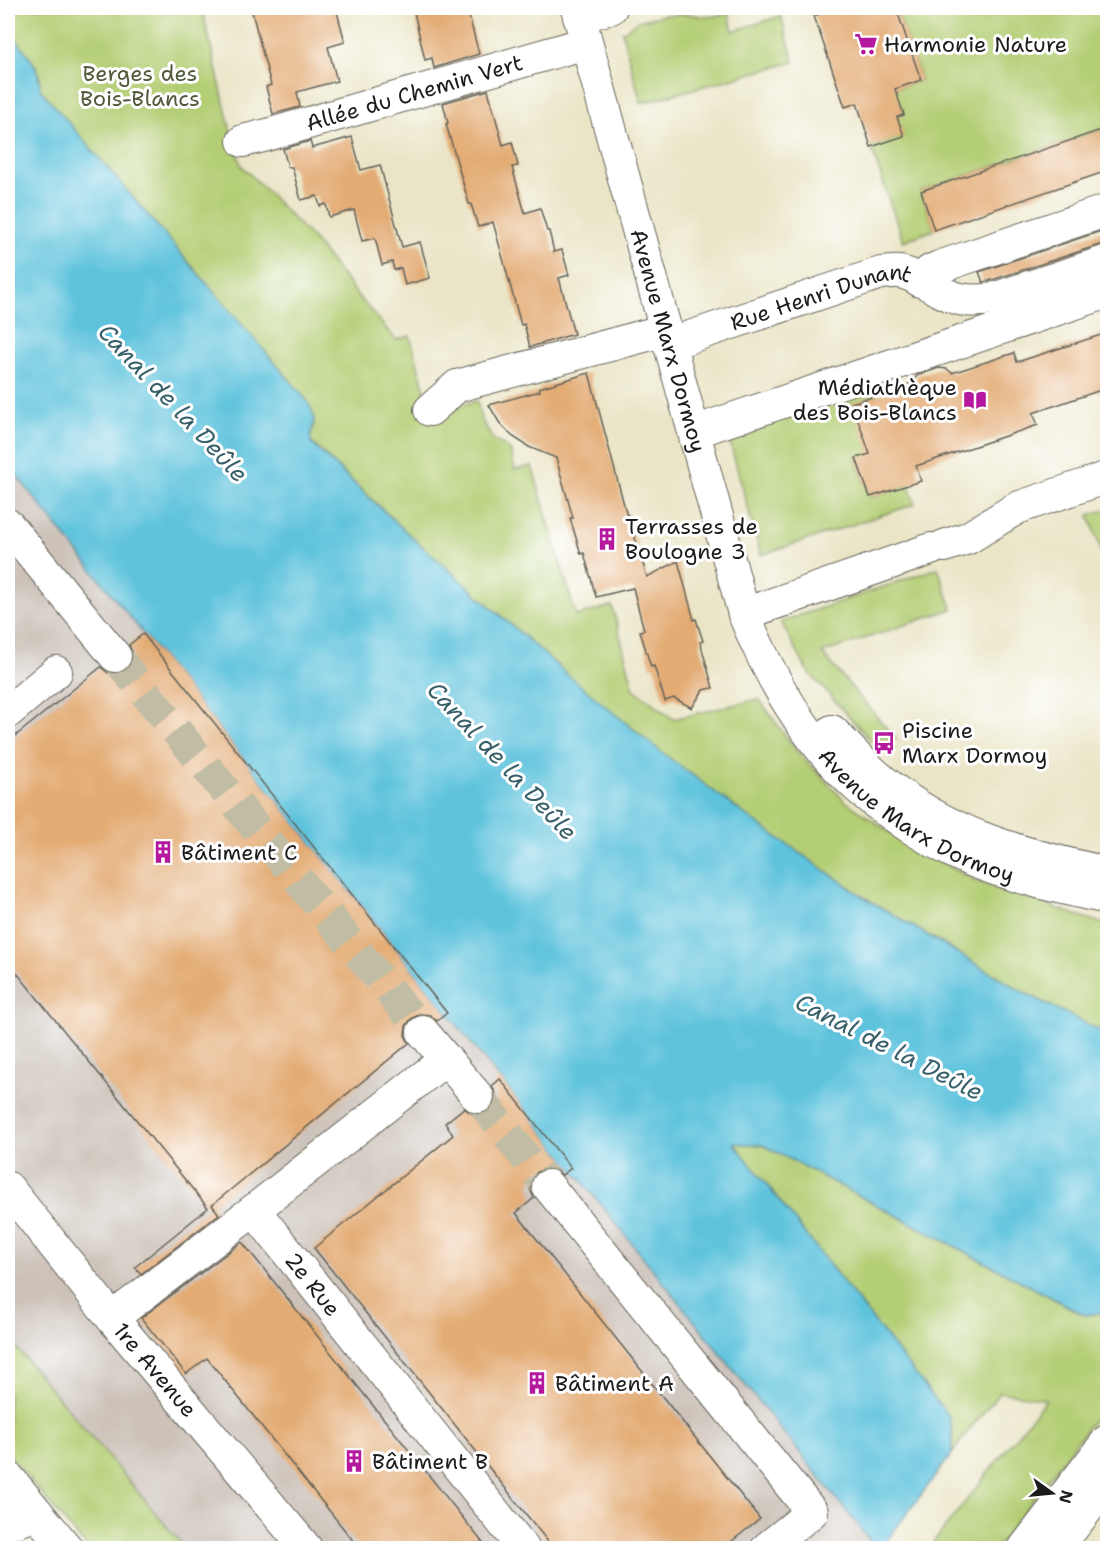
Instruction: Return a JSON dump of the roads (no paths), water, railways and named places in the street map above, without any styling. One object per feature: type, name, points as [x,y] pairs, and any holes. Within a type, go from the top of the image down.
[{"type":"main road","points":[[1025,1548],[1107,1441]]},
{"type":"main road","points":[[8,1478],[66,1548]]},
{"type":"main road","points":[[1056,1548],[1107,1482]]},
{"type":"street","name":"Allée du Chemin Vert","points":[[243,141],[267,135],[581,22],[611,8]]},
{"type":"street","name":"Avenue Marx Dormoy","points":[[581,22],[744,614],[768,670],[796,717],[830,759],[871,800],[948,850],[968,859],[1033,880],[1107,898]]},
{"type":"street","name":"Rue Henri Dunant","points":[[430,410],[457,386],[667,337],[881,273],[900,272],[921,281],[930,271],[939,267],[1107,210]]},
{"type":"street","points":[[921,281],[954,297],[980,301],[993,299],[1107,261]]},
{"type":"street","points":[[694,432],[1107,292]]},
{"type":"street","points":[[744,614],[968,538],[1017,508],[1107,477]]},
{"type":"street","points":[[8,525],[115,656]]},
{"type":"street","name":"Avenue Marx Dormoy","points":[[768,670],[813,710],[881,779],[927,812],[1001,846],[1048,860],[1107,873]]},
{"type":"street","points":[[8,712],[56,672]]},
{"type":"street","points":[[423,1032],[478,1096]]},
{"type":"street","points":[[112,1318],[446,1059]]},
{"type":"street","points":[[548,1186],[812,1512],[767,1548]]},
{"type":"street","name":"1re Avenue","points":[[8,1188],[112,1318],[306,1548]]},
{"type":"street","name":"2e Rue","points":[[254,1210],[523,1548]]},
{"type":"street","points":[[8,1524],[38,1515]]},
{"type":"water","name":"Canal de la Deûle","points":[[8,30],[34,64],[40,89],[305,398],[314,419],[311,443],[416,541],[569,676],[660,751],[751,819],[862,896],[1023,992],[1107,1034],[1107,1312],[1085,1315],[763,1145],[734,1143],[949,1417],[952,1429],[952,1454],[881,1548],[876,1548],[8,465]]},
{"type":"tunnel","points":[[115,656],[423,1032]]},
{"type":"tunnel","points":[[478,1097],[548,1186]]},
{"type":"place","name":"Harmonie Nature","points":[[866,44]]},
{"type":"place","name":"Médiathèque des Bois-Blancs","points":[[975,400]]},
{"type":"place","name":"Terrasses de Boulogne 3","points":[[607,539]]},
{"type":"place","name":"Piscine Marx Dormoy","points":[[884,743]]},
{"type":"place","name":"Bâtiment C","points":[[163,852]]},
{"type":"place","name":"Bâtiment A","points":[[537,1383]]},
{"type":"place","name":"Bâtiment B","points":[[354,1461]]},
{"type":"park label","name":"Berges des Bois-Blancs","points":[[140,86]]}]
